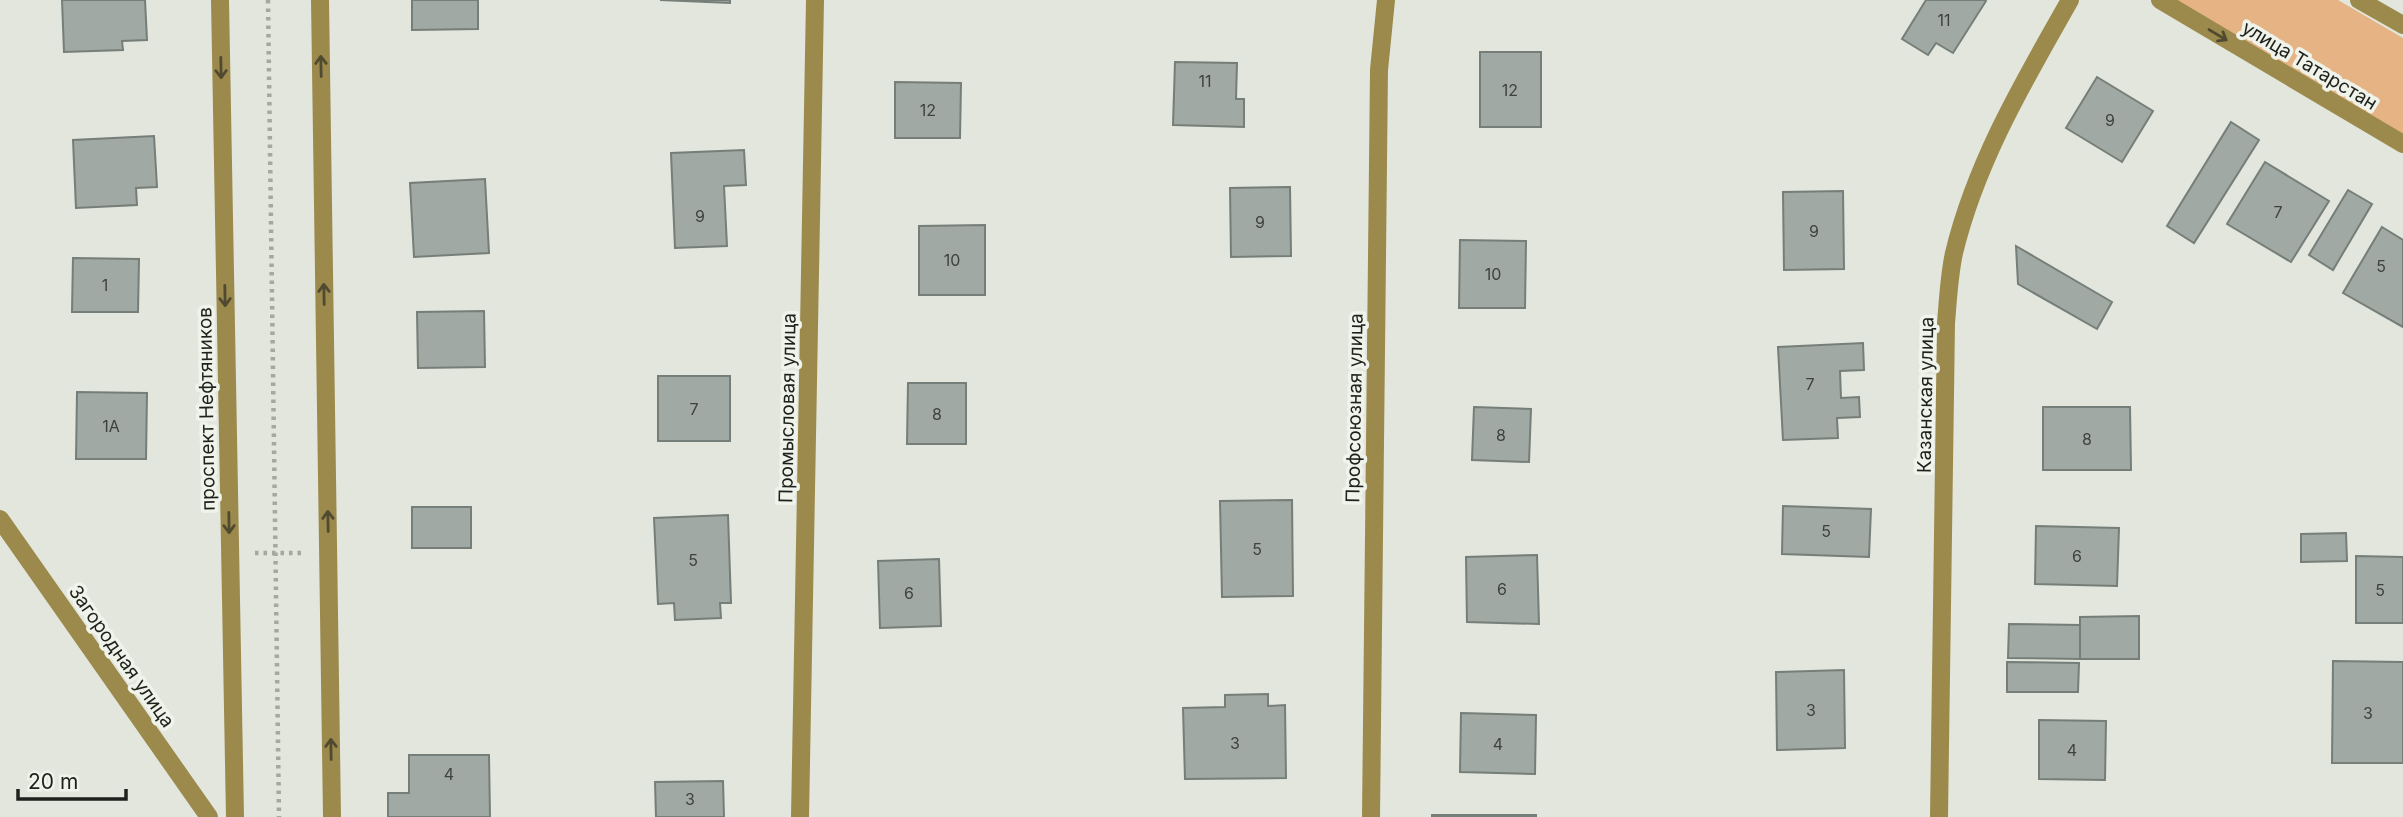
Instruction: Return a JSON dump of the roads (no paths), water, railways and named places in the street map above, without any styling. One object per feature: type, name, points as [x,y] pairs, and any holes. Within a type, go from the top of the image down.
[{"type":"street","name":"проспект Нефтяников","points":[[220,0],[234,817]]},
{"type":"street","points":[[320,0],[332,817]]},
{"type":"street","name":"Промысловая улица","points":[[800,817],[815,0]]},
{"type":"street","name":"Профсоюзная улица","points":[[1371,817],[1379,71],[1386,0]]},
{"type":"street","name":"Казанская улица","points":[[1939,817],[1946,323],[1953,257],[1964,215],[2004,119],[2070,0]]},
{"type":"street","name":"улица Татарстан","points":[[2160,0],[2403,144]]},
{"type":"street","points":[[2359,0],[2403,25]]},
{"type":"street","name":"Загородная улица","points":[[0,519],[209,817]]}]
